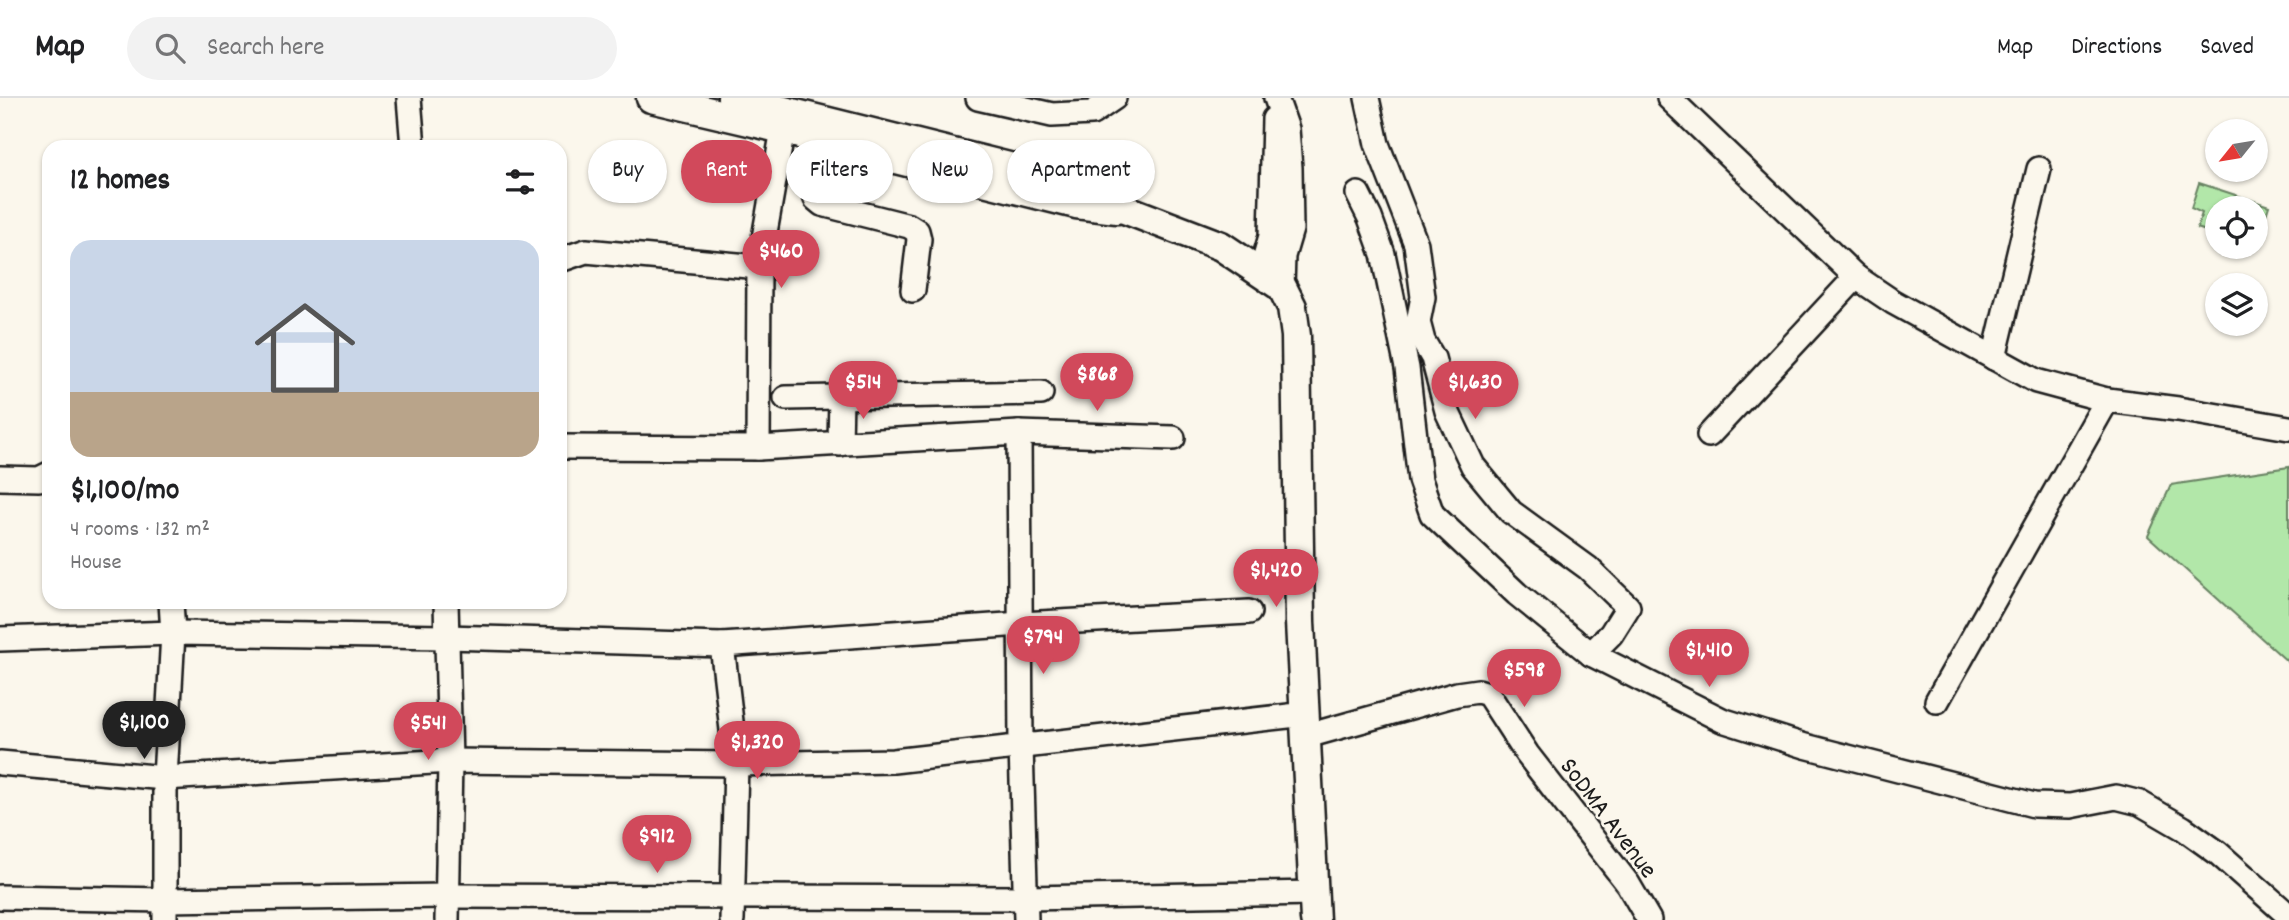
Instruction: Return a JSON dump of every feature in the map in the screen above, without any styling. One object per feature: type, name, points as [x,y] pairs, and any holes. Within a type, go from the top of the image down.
[{"type":"main road","points":[[651,98],[1076,204],[1127,210]]},
{"type":"main road","points":[[732,98],[1089,187],[1127,210],[1221,246],[1271,281],[1292,307],[1296,335],[1300,622],[1315,906]]},
{"type":"street","points":[[409,98],[412,140]]},
{"type":"street","points":[[978,98],[1052,115],[1092,113],[1114,98]]},
{"type":"street","points":[[1271,281],[1283,256],[1290,229],[1287,129],[1275,98]]},
{"type":"street","points":[[1367,98],[1377,144],[1416,244],[1423,298],[1419,322],[1423,341],[1433,358],[1447,411],[1473,466],[1511,512],[1588,568],[1628,607],[1612,634],[1591,654]]},
{"type":"street","points":[[1669,98],[1856,277],[1893,302],[2036,381],[2106,400],[2178,409],[2289,429]]},
{"type":"street","points":[[758,449],[760,267],[783,129]]},
{"type":"street","points":[[815,139],[809,179],[816,199],[822,204],[909,226],[916,231],[919,239],[913,290]]},
{"type":"street","points":[[1994,358],[2039,169]]},
{"type":"street","points":[[1358,194],[1375,230],[1389,281],[1407,368],[1420,481],[1432,514],[1517,594],[1591,654],[1722,720],[1805,746],[2034,804],[2070,806],[2116,797],[2140,803],[2183,828],[2218,853],[2289,916]]},
{"type":"street","points":[[567,258],[586,251],[760,267]]},
{"type":"street","points":[[1709,435],[1856,277]]},
{"type":"street","points":[[786,398],[1041,393]]},
{"type":"street","points":[[840,444],[841,397]]},
{"type":"street","points":[[1937,701],[2106,400]]},
{"type":"street","points":[[567,447],[758,449],[1019,433],[1173,438]]},
{"type":"street","points":[[1019,433],[1021,746],[1026,909]]},
{"type":"street","points":[[0,478],[42,477]]},
{"type":"street","points":[[165,910],[171,609]]},
{"type":"street","points":[[446,609],[450,761],[447,920]]},
{"type":"street","points":[[0,639],[173,633],[446,636],[722,645],[1021,624],[1250,612]]},
{"type":"street","points":[[722,645],[736,764],[732,909]]},
{"type":"street","name":"SoDMA Avenue","points":[[1306,725],[1457,694],[1478,691],[1488,694],[1527,754],[1628,884],[1649,920]]},
{"type":"street","points":[[0,763],[166,778],[450,761],[736,764],[893,761],[1021,746],[1306,725]]},
{"type":"street","points":[[0,897],[165,910],[446,896],[732,909],[1315,906]]},
{"type":"green space","points":[[2199,183],[2239,196],[2205,196],[2205,231],[2197,228],[2202,213],[2191,208]]},
{"type":"green space","points":[[2289,467],[2289,663],[2148,536],[2171,485]]}]
